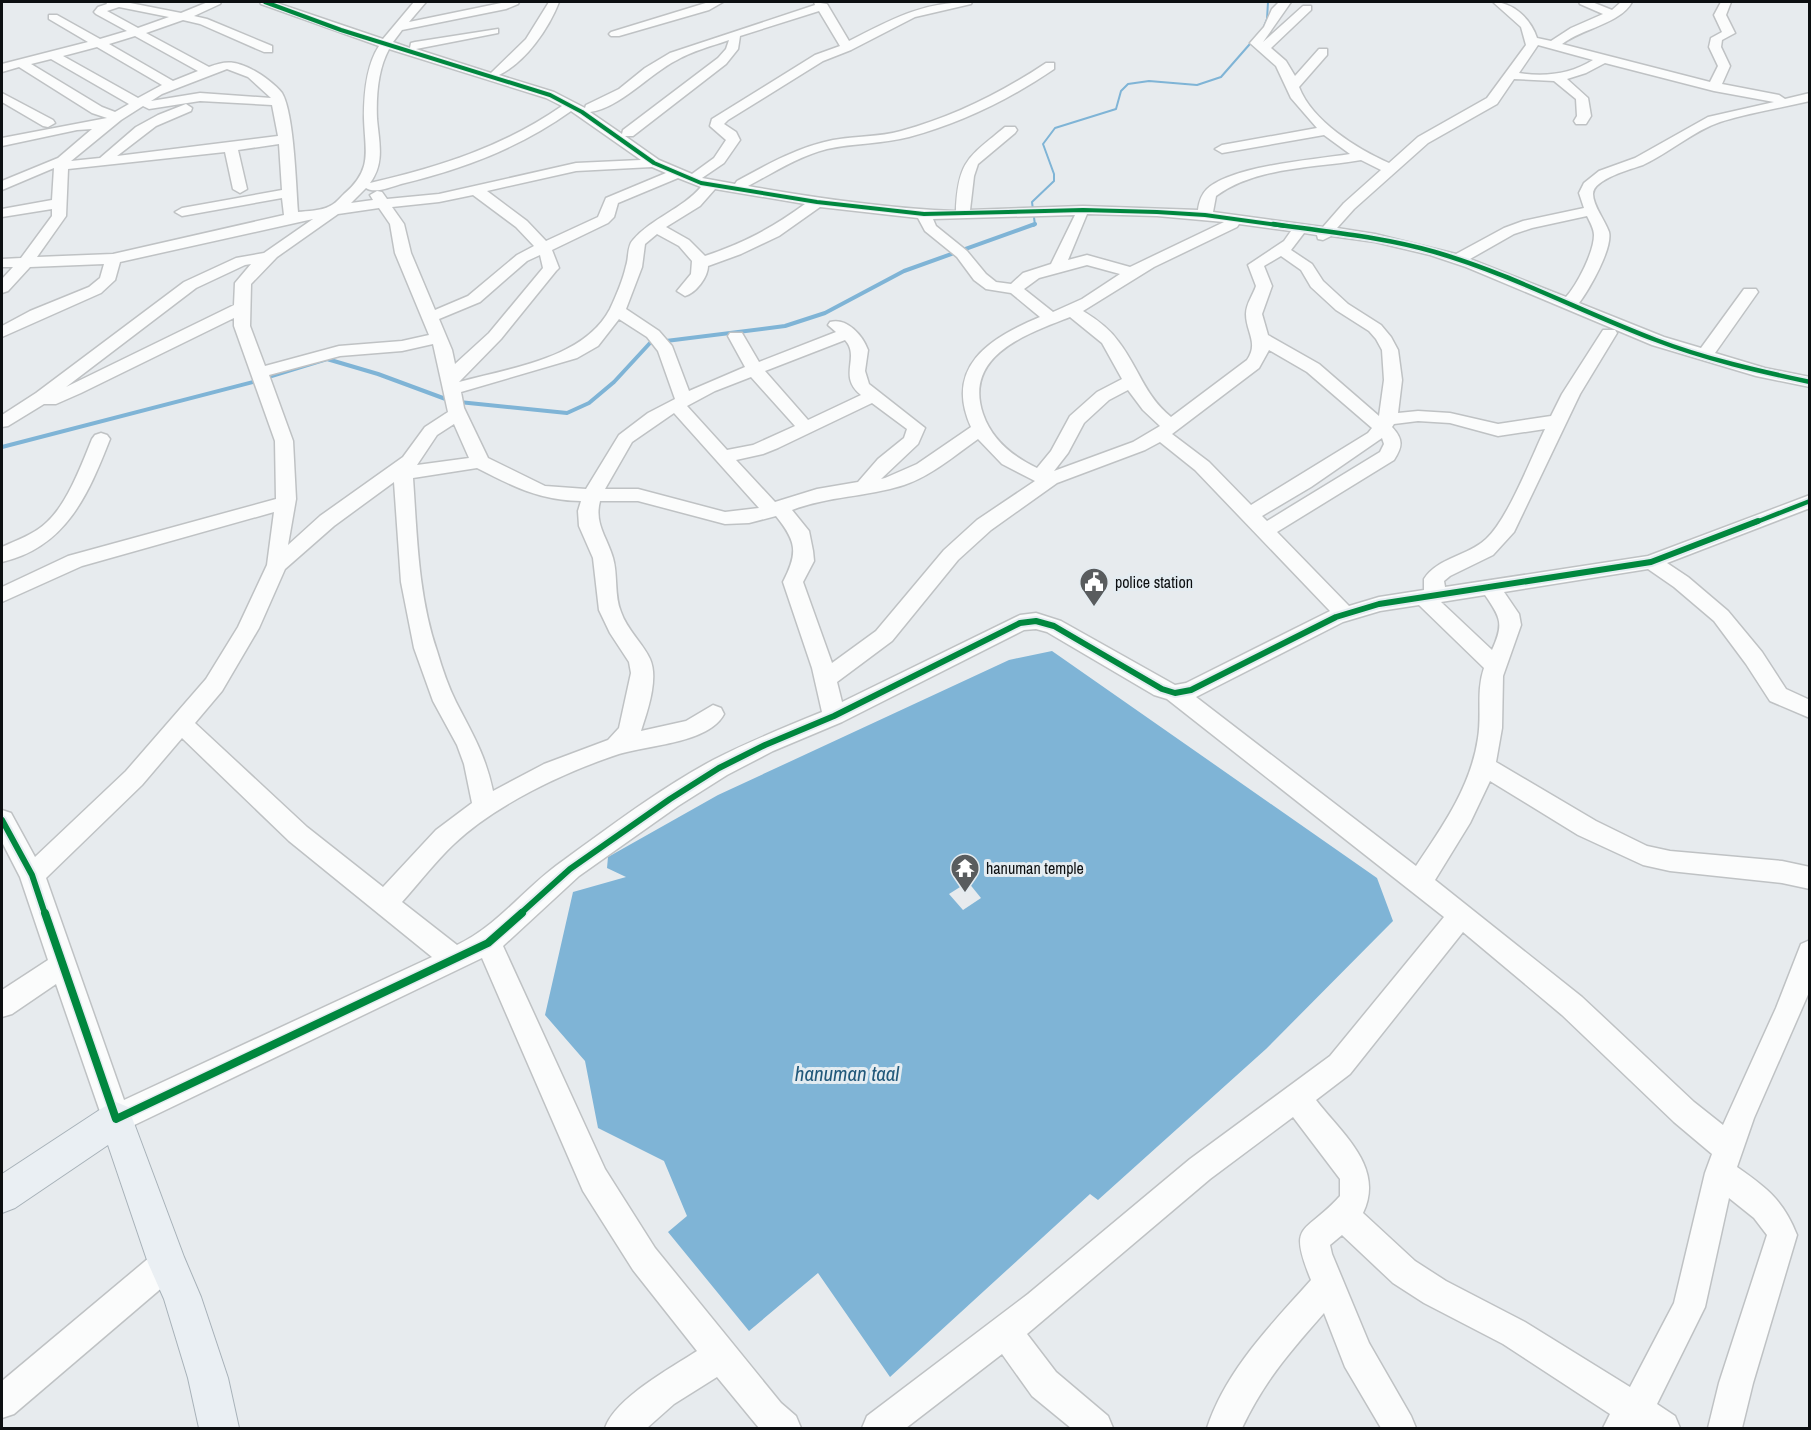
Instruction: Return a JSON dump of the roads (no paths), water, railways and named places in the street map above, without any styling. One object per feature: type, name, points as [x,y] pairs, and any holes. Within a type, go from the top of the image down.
[{"type":"main road","points":[[2,1195],[116,1119],[166,1263],[182,1297],[208,1377],[219,1428]]},
{"type":"street","points":[[207,71],[100,12],[115,2],[183,16],[219,26],[268,50]]},
{"type":"street","points":[[2,68],[133,32],[183,16],[216,2]]},
{"type":"street","points":[[265,2],[522,85],[572,105],[613,142],[677,174],[818,202],[924,214],[1012,212],[1075,214],[1232,224],[1297,233],[1325,233],[1404,244],[1458,260],[1636,333],[1704,356],[1809,382]]},
{"type":"street","points":[[283,2],[389,42],[415,46],[564,93],[591,108],[613,142],[669,163],[705,180],[982,214]]},
{"type":"street","points":[[420,2],[389,42],[379,57],[376,67],[371,118],[374,150],[369,183],[397,224],[404,253],[431,317],[437,338],[444,350],[453,397],[480,462]]},
{"type":"street","points":[[400,27],[506,6],[514,2]]},
{"type":"street","points":[[497,72],[524,50],[538,32],[554,2]]},
{"type":"street","points":[[615,34],[705,8],[717,2]]},
{"type":"street","points":[[922,10],[924,6],[934,2]]},
{"type":"street","points":[[453,397],[571,354],[601,332],[617,311],[634,267],[638,243],[655,228],[695,203],[705,180],[733,140],[717,126],[717,122],[819,58],[847,47],[887,25],[922,10],[967,2]]},
{"type":"street","points":[[1286,2],[1278,9],[1269,28],[1256,43],[1278,59],[1299,100],[1328,130],[1360,156],[1386,167]]},
{"type":"street","points":[[1325,233],[1386,167],[1435,132],[1492,101],[1532,45],[1533,40],[1526,26],[1498,2]]},
{"type":"street","points":[[1584,2],[1620,8]]},
{"type":"street","points":[[1604,2],[1620,8]]},
{"type":"street","points":[[1714,87],[1724,66],[1715,47],[1715,40],[1729,33],[1720,15],[1726,2]]},
{"type":"street","points":[[591,108],[623,92],[660,64],[734,34],[824,4],[847,47]]},
{"type":"street","points":[[1264,48],[1307,8]]},
{"type":"street","points":[[1554,45],[1574,30],[1620,8]]},
{"type":"street","points":[[53,17],[171,85]]},
{"type":"street","points":[[415,46],[494,31]]},
{"type":"street","points":[[576,167],[722,61],[735,42],[734,34]]},
{"type":"street","points":[[1533,40],[1714,87],[1793,101]]},
{"type":"street","points":[[1292,87],[1323,52]]},
{"type":"street","points":[[52,55],[133,105],[200,97],[278,102]]},
{"type":"street","points":[[816,80],[819,58]]},
{"type":"street","points":[[1511,75],[1535,79],[1557,77],[1581,72],[1603,59]]},
{"type":"street","points":[[20,63],[111,121]]},
{"type":"street","points":[[2,288],[26,262],[59,216],[62,164],[133,105],[171,85],[225,65],[237,66],[252,74],[276,94],[284,139],[291,218]]},
{"type":"street","points":[[742,184],[785,161],[819,147],[904,135],[950,119],[998,99],[1050,66]]},
{"type":"street","points":[[1557,77],[1582,98],[1584,116],[1581,121]]},
{"type":"street","points":[[2,97],[48,123]]},
{"type":"street","points":[[1568,305],[1581,290],[1597,254],[1602,234],[1586,193],[1589,186],[1604,174],[1640,161],[1713,120],[1809,97]]},
{"type":"street","points":[[32,875],[134,778],[182,725],[214,685],[248,628],[277,565],[278,543],[285,503],[284,441],[243,326],[243,283],[271,256],[369,183],[428,174],[497,151],[548,123],[572,105]]},
{"type":"street","points":[[103,162],[131,135],[160,118],[186,108]]},
{"type":"street","points":[[2,142],[111,121]]},
{"type":"street","points":[[963,210],[967,176],[972,162],[1010,130]]},
{"type":"street","points":[[1222,149],[1328,130]]},
{"type":"street","points":[[2,186],[36,170],[62,164],[103,162],[284,139]]},
{"type":"street","points":[[1256,142],[1286,176]]},
{"type":"street","points":[[231,147],[240,189]]},
{"type":"street","points":[[1286,176],[1360,156]]},
{"type":"street","points":[[2,263],[113,259],[291,218],[383,203],[421,201],[576,167],[654,163]]},
{"type":"street","points":[[1206,207],[1211,192],[1233,181],[1386,167]]},
{"type":"street","points":[[431,317],[466,304],[484,292],[522,258],[603,220],[607,217],[609,203],[616,198],[677,174]]},
{"type":"street","points":[[190,198],[240,189],[288,187]]},
{"type":"street","points":[[182,212],[288,187]]},
{"type":"street","points":[[277,565],[327,521],[396,476],[418,452],[495,336],[548,273],[551,263],[544,248],[514,216],[476,190]]},
{"type":"street","points":[[1206,207],[1236,195]]},
{"type":"street","points":[[701,263],[736,251],[774,233],[818,202]]},
{"type":"street","points":[[2,213],[59,203]]},
{"type":"street","points":[[1056,267],[1075,214],[1083,210],[1206,207],[1325,233],[1446,264],[1609,333],[1700,365],[1768,385],[1809,393]]},
{"type":"street","points":[[1458,260],[1509,231],[1537,222],[1593,211]]},
{"type":"street","points":[[924,214],[930,228],[962,254],[980,277],[992,285],[1016,289],[1051,318]]},
{"type":"street","points":[[1045,478],[1002,454],[980,429],[972,409],[970,388],[973,376],[984,359],[1002,341],[1026,327],[1070,310],[1187,243],[1232,224]]},
{"type":"street","points":[[655,228],[684,243],[696,254],[701,263],[699,275],[685,291]]},
{"type":"street","points":[[825,680],[884,636],[951,555],[984,525],[1045,478],[1139,446],[1166,430],[1253,364],[1263,346],[1254,312],[1264,286],[1256,265],[1290,244],[1297,233]]},
{"type":"street","points":[[1281,250],[1307,267],[1317,284],[1342,307],[1375,328],[1383,337],[1390,350],[1393,380],[1385,423]]},
{"type":"street","points":[[2,422],[21,411],[190,285],[241,261],[271,256]]},
{"type":"street","points":[[2,332],[36,314],[95,290],[107,280],[113,259]]},
{"type":"street","points":[[1016,289],[1019,282],[1027,276],[1087,260],[1133,273]]},
{"type":"street","points":[[1704,356],[1750,292]]},
{"type":"street","points":[[21,411],[122,370],[210,322],[242,308]]},
{"type":"street","points":[[1070,310],[1092,323],[1109,340],[1130,373],[1132,381],[1166,430],[1345,614]]},
{"type":"street","points":[[617,311],[653,334],[666,350],[680,402],[723,456],[799,531],[804,561],[793,582],[825,680],[834,716]]},
{"type":"street","points":[[601,332],[633,322]]},
{"type":"street","points":[[616,746],[630,730],[642,673],[640,661],[617,628],[609,610],[603,558],[589,526],[588,511],[592,495],[625,439],[638,428],[680,402],[709,387],[842,328],[861,349],[856,379],[873,396],[910,422],[916,432],[903,450],[885,463],[864,487]]},
{"type":"street","points":[[1427,597],[1434,579],[1440,573],[1476,556],[1496,543],[1507,527],[1571,394],[1609,333]]},
{"type":"street","points":[[736,336],[754,369],[805,427]]},
{"type":"street","points":[[262,378],[339,351],[402,346],[437,338]]},
{"type":"street","points":[[1263,339],[1313,368],[1385,423],[1394,444],[1387,456],[1265,531]]},
{"type":"street","points":[[1045,478],[1076,420],[1103,396],[1132,381]]},
{"type":"street","points":[[723,456],[757,450],[873,396]]},
{"type":"street","points":[[1250,515],[1343,459],[1385,423],[1418,416],[1450,418],[1498,430],[1528,427],[1559,420]]},
{"type":"street","points":[[396,476],[430,468],[480,462],[528,488],[543,492],[638,495],[731,519],[755,518],[818,495],[900,480],[933,464],[980,429]]},
{"type":"street","points":[[2,555],[54,526],[62,517],[101,439]]},
{"type":"street","points":[[396,476],[411,582],[423,639],[444,700],[476,764],[485,807]]},
{"type":"street","points":[[1175,693],[1191,690],[1345,614],[1379,604],[1651,562],[1809,501]]},
{"type":"street","points":[[2,595],[75,561],[285,503]]},
{"type":"street","points":[[1651,562],[1681,582],[1721,616],[1754,658],[1778,695],[1809,710]]},
{"type":"street","points":[[1419,883],[1474,793],[1489,745],[1492,718],[1491,683],[1495,666],[1511,628],[1510,617],[1490,587]]},
{"type":"street","points":[[1427,597],[1495,666]]},
{"type":"street","points":[[2,820],[32,875],[116,1119],[488,943],[570,869],[670,799],[756,749],[834,716],[1002,630],[1020,623],[1036,621],[1054,626],[1162,689],[1175,693],[1461,915],[1572,1006],[1684,1112],[1778,1222],[1782,1235],[1736,1383],[1725,1428]]},
{"type":"street","points":[[385,903],[445,837],[485,807],[552,771],[582,758],[616,746],[693,728],[712,714]]},
{"type":"street","points":[[182,725],[298,834],[456,960]]},
{"type":"street","points":[[1483,765],[1587,828],[1643,855],[1670,861],[1782,872],[1809,878]]},
{"type":"street","points":[[879,1428],[1005,1330],[1200,1169],[1340,1065],[1461,915]]},
{"type":"street","points":[[488,943],[510,987],[594,1180],[644,1259],[769,1415],[784,1428]]},
{"type":"street","points":[[1344,1216],[1404,1272],[1435,1292],[1514,1333],[1639,1423],[1689,1307],[1724,1161],[1789,1010],[1809,952]]},
{"type":"street","points":[[2,1005],[63,965]]},
{"type":"street","points":[[1296,1098],[1354,1173],[1358,1188],[1356,1198],[1344,1216],[1320,1232],[1314,1241],[1316,1254],[1344,1329],[1399,1428]]},
{"type":"street","points":[[2,1402],[166,1263]]},
{"type":"street","points":[[1224,1428],[1246,1384],[1265,1356],[1329,1284]]},
{"type":"street","points":[[1005,1330],[1044,1384],[1096,1428]]},
{"type":"street","points":[[622,1428],[662,1392],[722,1355]]},
{"type":"water","name":"hanuman taal","points":[[1052,651],[1377,878],[1393,921],[1266,1049],[1098,1200],[1090,1194],[890,1377],[818,1273],[749,1331],[668,1232],[687,1216],[664,1161],[598,1128],[585,1061],[545,1015],[573,892],[626,877],[607,868],[608,857],[718,795],[1009,660]],"holes":[[[968,882],[981,898],[963,910],[949,894]]]},
{"type":"waterway","points":[[1035,224],[1032,202],[1054,181],[1054,174],[1043,144],[1055,128],[1116,109],[1121,91],[1128,84],[1149,81],[1197,85],[1221,77],[1263,29],[1267,19],[1268,2]]},
{"type":"waterway","points":[[459,402],[567,413],[589,403],[614,382],[650,343],[785,326],[825,313],[904,271],[1035,224]]},
{"type":"waterway","points":[[265,378],[327,359],[378,374],[451,401]]},
{"type":"waterway","points":[[2,447],[257,381]]},
{"type":"place","name":"police station","points":[[1094,608]]},
{"type":"place","name":"hanuman temple","points":[[965,894]]}]
